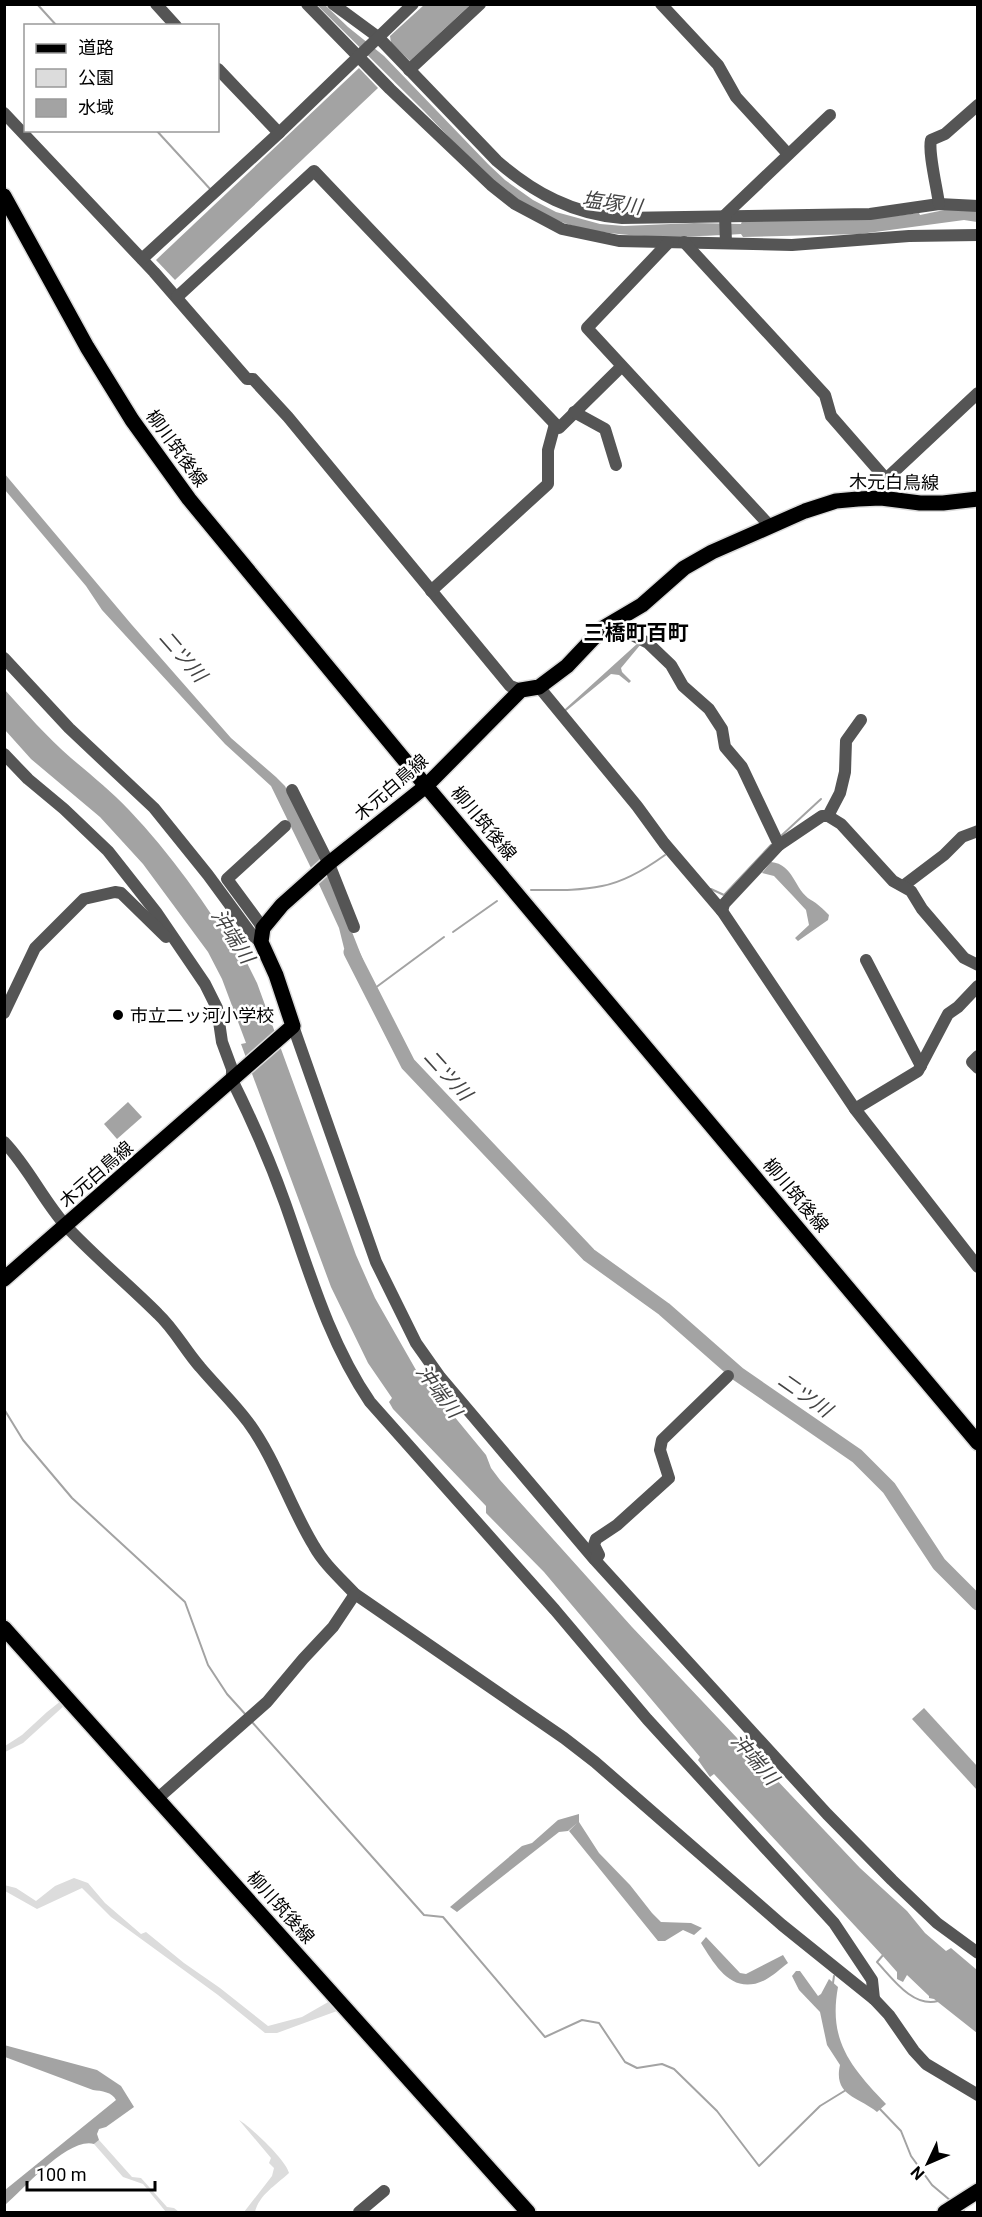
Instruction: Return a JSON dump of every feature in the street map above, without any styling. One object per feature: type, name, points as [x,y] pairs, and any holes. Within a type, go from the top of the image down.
[{"type":"main road","name":"柳川筑後線","points":[[4,196],[87,347],[132,420],[189,500],[978,1443]]},
{"type":"main road","name":"木元白鳥線","points":[[262,935],[282,905],[328,864],[426,786],[521,690],[539,687],[567,666],[603,628],[642,605],[690,565],[712,552],[770,526],[836,501],[881,498],[920,503],[943,503],[978,499]]},
{"type":"main road","points":[[262,935],[276,975],[290,1029]]},
{"type":"main road","name":"木元白鳥線","points":[[4,1279],[290,1029]]},
{"type":"main road","name":"柳川筑後線","points":[[4,1628],[528,2212]]},
{"type":"main road","points":[[951,2208],[978,2191]]},
{"type":"street","points":[[156,4],[174,24]]},
{"type":"street","points":[[307,4],[473,169],[515,204],[562,229],[619,241],[792,245],[909,236],[978,235]]},
{"type":"street","points":[[333,4],[378,37],[497,161],[519,180],[548,198],[575,210],[622,218],[725,218],[870,214],[939,204],[978,206]]},
{"type":"street","points":[[142,260],[413,4]]},
{"type":"street","points":[[409,70],[480,4]]},
{"type":"street","points":[[661,4],[718,65],[736,97],[788,154]]},
{"type":"street","points":[[219,70],[279,133]]},
{"type":"street","points":[[939,204],[929,148],[931,140],[945,134],[978,105]]},
{"type":"street","points":[[4,113],[177,297],[247,378],[253,379],[288,417],[510,686],[521,690]]},
{"type":"street","points":[[726,243],[725,218],[830,115]]},
{"type":"street","points":[[177,297],[314,171],[559,428],[621,367]]},
{"type":"street","points":[[684,242],[825,395],[831,416],[886,479]]},
{"type":"street","points":[[668,243],[587,328],[770,526]]},
{"type":"street","points":[[881,498],[886,479],[978,393]]},
{"type":"street","points":[[574,412],[604,429],[616,465]]},
{"type":"street","points":[[430,591],[548,484],[548,450],[555,424]]},
{"type":"street","points":[[617,621],[626,632],[648,643],[671,665],[683,686],[709,709],[722,729],[725,747],[742,767],[779,845]]},
{"type":"street","points":[[4,658],[69,728],[154,808],[208,875],[252,935],[262,935]]},
{"type":"street","points":[[539,687],[637,806],[664,843],[722,911],[855,1109],[978,1267]]},
{"type":"street","points":[[828,816],[840,793],[845,772],[846,741],[861,720]]},
{"type":"street","points":[[4,754],[28,779],[108,851],[156,912],[205,984],[217,1008],[222,1042],[268,1157],[323,1313],[354,1378],[370,1402],[555,1610],[647,1719],[834,1923],[872,1980],[874,2000]]},
{"type":"street","points":[[292,790],[328,864],[354,927]]},
{"type":"street","points":[[722,911],[724,904],[779,845],[822,816],[828,816],[841,824],[894,881],[911,891],[922,909],[964,958],[978,965]]},
{"type":"street","points":[[262,935],[228,879],[285,826]]},
{"type":"street","points":[[903,886],[944,855],[962,837],[978,831]]},
{"type":"street","points":[[4,1013],[35,948],[84,899],[115,892],[121,893],[186,957]]},
{"type":"street","points":[[866,960],[921,1066]]},
{"type":"street","points":[[855,1109],[918,1071],[948,1014],[978,986]]},
{"type":"street","points":[[290,1029],[376,1262],[416,1343],[440,1377],[596,1560],[827,1814],[938,1923],[978,1953]]},
{"type":"street","points":[[978,1056],[972,1062],[978,1068]]},
{"type":"street","points":[[4,1142],[66,1226],[176,1333],[201,1368],[247,1420],[275,1465],[314,1547],[326,1564],[355,1594],[564,1738],[595,1762],[782,1925],[874,2000],[889,2015],[926,2064],[976,2093]]},
{"type":"street","points":[[596,1560],[599,1555],[594,1545],[596,1539],[617,1525],[669,1478],[660,1450],[662,1440],[728,1376]]},
{"type":"street","points":[[157,1799],[274,1695],[303,1659],[333,1628],[355,1594]]},
{"type":"street","points":[[359,2212],[384,2191]]},
{"type":"green space","points":[[62,1700],[66,1704],[23,1743],[5,1752],[5,1746],[22,1735]]},
{"type":"green space","points":[[74,1878],[88,1883],[105,1903],[141,1934],[146,1932],[268,2026],[302,2017],[330,2001],[337,2011],[277,2033],[265,2033],[218,1995],[111,1917],[82,1888],[37,1909],[5,1891],[4,1885],[16,1888],[36,1901],[55,1886]]},
{"type":"green space","points":[[239,2120],[268,2145],[289,2173],[264,2195],[255,2212],[244,2212],[272,2176],[274,2168],[269,2163],[271,2158]]},
{"type":"green space","points":[[99,2140],[132,2177],[141,2178],[167,2207],[179,2212],[166,2212],[143,2184],[123,2177],[94,2144]]},
{"type":"water","name":"塩塚川","points":[[317,5],[325,5],[384,56],[505,180],[533,200],[556,212],[600,224],[624,226],[694,223],[741,224],[742,221],[860,220],[919,213],[920,215],[949,209],[977,210],[977,222],[964,220],[860,234],[743,237],[741,234],[633,235],[590,230],[570,225],[528,206],[490,178]]},
{"type":"water","points":[[424,5],[470,5],[410,61],[391,43],[390,36]]},
{"type":"water","points":[[359,68],[378,88],[175,280],[156,260]]},
{"type":"water","points":[[4,473],[231,738],[285,786],[322,861],[312,870],[271,786],[225,744],[102,610],[86,586],[5,490]]},
{"type":"water","points":[[638,643],[641,644],[621,668],[631,681],[629,683],[619,675],[611,674],[566,711],[564,710]]},
{"type":"water","name":"沖端川","points":[[4,689],[54,742],[129,810],[187,880],[238,956],[243,955],[257,983],[356,1255],[375,1298],[416,1370],[486,1455],[491,1468],[500,1480],[632,1627],[860,1868],[907,1911],[925,1933],[946,1951],[951,1948],[977,1970],[977,2033],[934,1999],[929,1998],[907,1975],[903,1982],[897,1979],[897,1972],[882,1955],[714,1774],[710,1777],[698,1760],[700,1757],[544,1572],[486,1513],[486,1506],[393,1409],[389,1402],[392,1398],[368,1363],[331,1287],[241,1044],[246,1043],[222,979],[208,952],[143,864],[100,817],[31,759],[5,730]]},
{"type":"water","points":[[771,862],[785,867],[805,896],[829,915],[828,920],[798,941],[795,938],[809,925],[806,910],[774,876],[762,873]]},
{"type":"water","points":[[328,871],[365,965],[355,971],[344,948],[339,928],[317,880]]},
{"type":"water","points":[[128,1102],[142,1117],[117,1139],[104,1124]]},
{"type":"water","points":[[924,1708],[977,1766],[977,1790],[912,1719]]},
{"type":"water","points":[[579,1814],[579,1822],[599,1853],[661,1922],[691,1923],[702,1928],[694,1935],[683,1930],[665,1941],[658,1941],[569,1831],[577,1823],[568,1831],[559,1832],[457,1912],[450,1907],[522,1846],[532,1843],[558,1820]]},
{"type":"water","points":[[706,1937],[740,1973],[746,1974],[783,1955],[788,1963],[765,1980],[754,1984],[735,1982],[719,1969],[701,1943]]},
{"type":"water","points":[[796,1971],[800,1971],[818,1996],[829,1979],[838,1987],[836,2023],[840,2038],[845,2052],[862,2078],[886,2104],[877,2112],[844,2090],[840,2083],[840,2065],[827,2045],[820,2012],[799,1990],[792,1976]]},
{"type":"water","points":[[4,2045],[97,2070],[121,2086],[134,2107],[106,2127],[99,2129],[97,2134],[99,2140],[94,2144],[83,2144],[59,2156],[5,2205],[5,2190],[116,2100],[106,2092],[93,2090],[5,2057]]},
{"type":"waterway","points":[[37,4],[55,24]]},
{"type":"waterway","points":[[158,132],[211,190]]},
{"type":"waterway","points":[[782,835],[821,799]]},
{"type":"waterway","points":[[711,889],[724,895],[771,845]]},
{"type":"waterway","points":[[531,890],[593,888],[610,884],[635,874],[665,855]]},
{"type":"waterway","points":[[453,932],[497,901]]},
{"type":"waterway","points":[[371,991],[444,937]]},
{"type":"waterway","name":"二ツ川","points":[[351,952],[408,1064],[589,1255],[664,1309],[738,1374],[857,1456],[889,1488],[939,1564],[978,1603]]},
{"type":"waterway","points":[[4,1409],[23,1440],[72,1498],[185,1602],[208,1665],[227,1694],[246,1715]]},
{"type":"waterway","points":[[252,1722],[424,1915],[443,1917],[545,2037],[582,2020],[599,2023],[625,2062],[637,2068],[662,2064],[674,2069],[717,2111],[759,2166],[820,2106],[846,2090]]},
{"type":"waterway","points":[[884,1954],[877,1962],[904,1990],[920,2000],[938,2001]]},
{"type":"waterway","points":[[833,1983],[834,1976]]},
{"type":"waterway","points":[[878,2107],[901,2131],[911,2156],[932,2185],[951,2201]]},
{"type":"waterway","points":[[960,2208],[965,2212]]},
{"type":"place","name":"市立二ッ河小学校","points":[[118,1015]]},
{"type":"district","name":"三橋町百町","points":[[636,633]]}]
